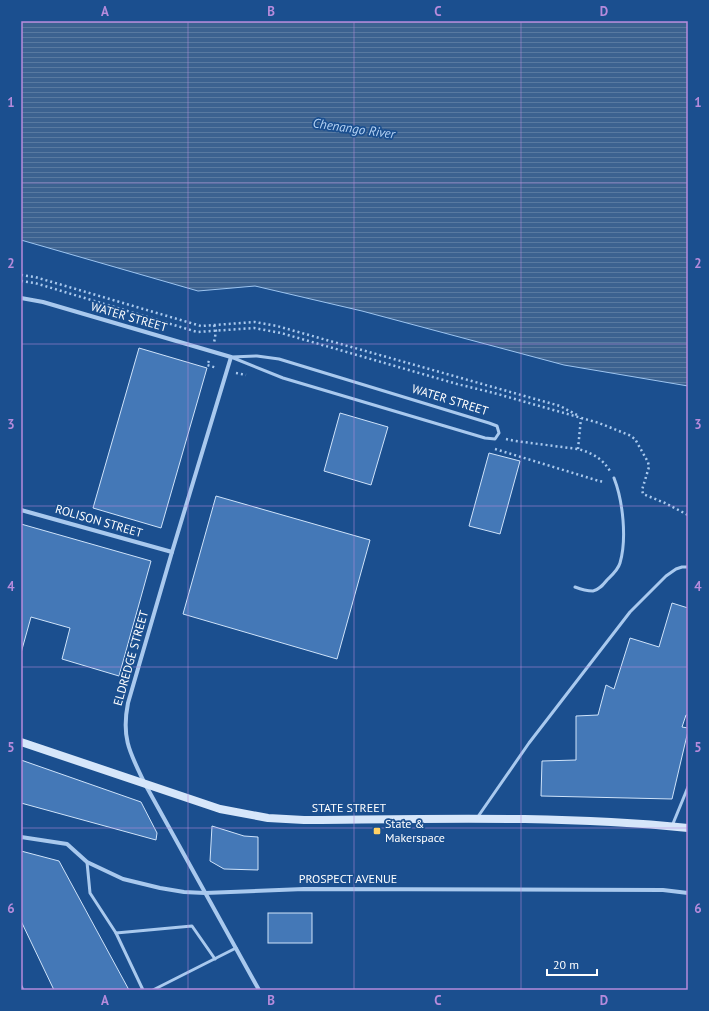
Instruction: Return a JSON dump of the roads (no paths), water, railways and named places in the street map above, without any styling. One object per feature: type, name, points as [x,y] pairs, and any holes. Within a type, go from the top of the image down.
[{"type":"street","name":"WATER STREET","points":[[21,298],[43,302],[231,357]]},
{"type":"street","name":"ELDREDGE STREET","points":[[231,357],[172,552],[125,717],[127,743],[145,784],[260,990]]},
{"type":"street","name":"ROLISON STREET","points":[[21,510],[172,552]]},
{"type":"street","name":"STATE STREET","points":[[21,742],[220,809],[268,818],[304,820],[534,819],[642,823],[688,828]]},
{"type":"street","name":"PROSPECT AVENUE","points":[[21,837],[67,844],[87,862],[123,879],[160,888],[205,893],[304,889],[663,890],[688,893]]},
{"type":"lane","name":"WATER STREET","points":[[257,356],[279,359],[494,424],[499,429],[498,436],[495,438],[485,438],[283,378],[231,357],[257,356]]},
{"type":"lane","points":[[575,587],[588,591],[598,589],[617,570],[620,563],[623,548],[622,517],[618,490],[614,478]]},
{"type":"lane","points":[[476,819],[529,743],[630,612],[666,576],[682,566],[688,567]]},
{"type":"lane","points":[[672,826],[688,787]]},
{"type":"lane","points":[[87,862],[90,893],[116,933],[143,990]]},
{"type":"lane","points":[[116,933],[192,926],[215,959]]},
{"type":"lane","points":[[153,990],[236,948]]},
{"type":"water","name":"Chenango River","points":[[21,21],[688,21],[688,386],[564,365],[362,311],[255,286],[198,291],[21,240]]},
{"type":"place","name":"State & Makerspace","points":[[377,831]]}]
